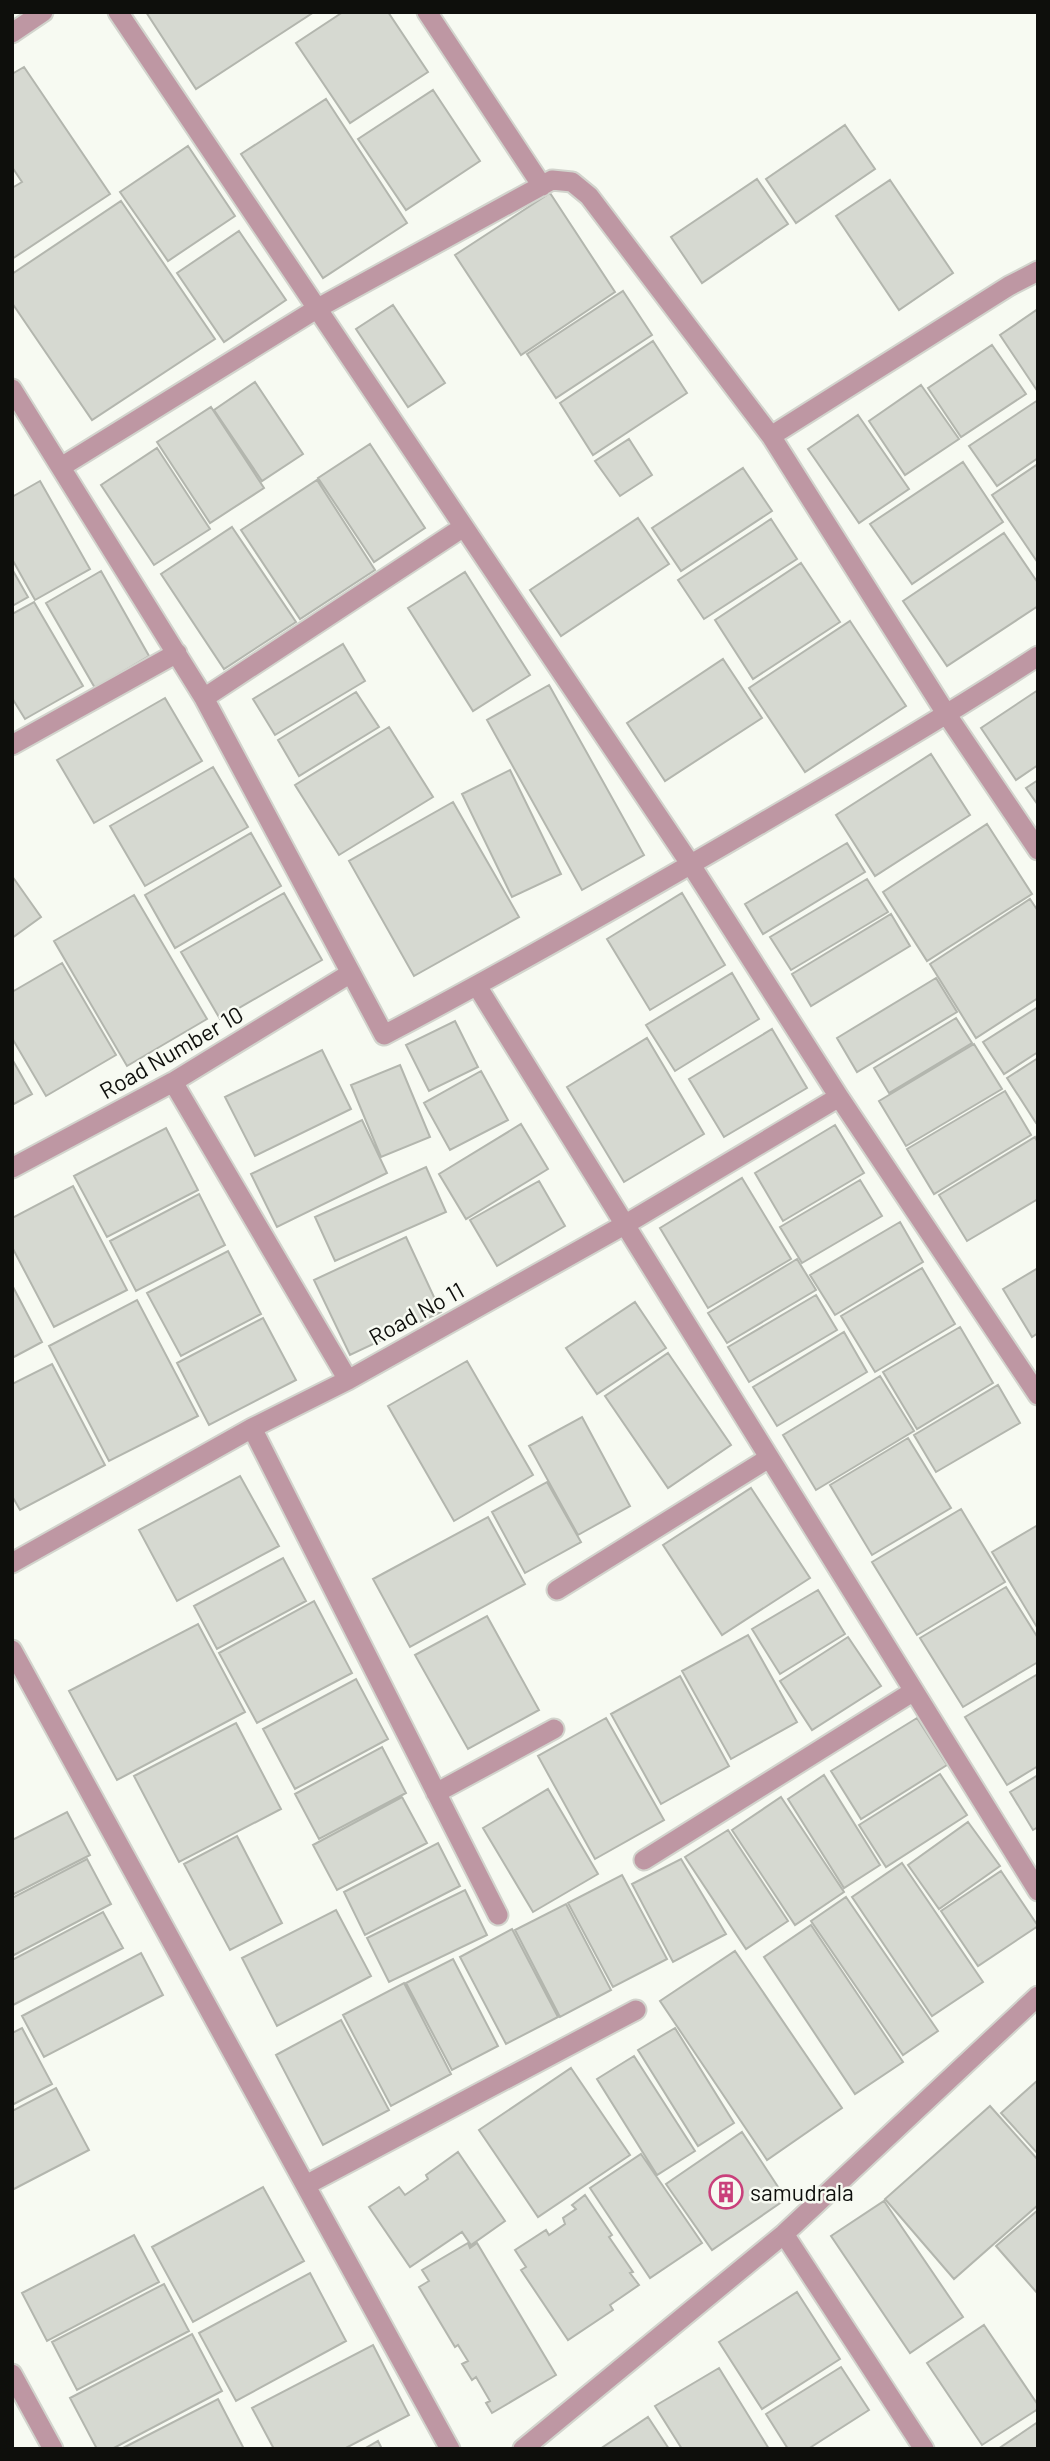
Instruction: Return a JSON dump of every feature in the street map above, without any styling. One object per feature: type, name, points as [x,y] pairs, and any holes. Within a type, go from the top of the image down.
[{"type":"street","points":[[12,33],[43,12]]},
{"type":"street","points":[[118,12],[462,528],[691,865],[839,1097],[1038,1395]]},
{"type":"street","points":[[427,12],[542,186]]},
{"type":"street","points":[[61,467],[317,308],[552,180],[572,182],[589,195],[772,436],[947,715],[1038,849]]},
{"type":"street","points":[[772,436],[1009,286],[1038,271]]},
{"type":"street","points":[[12,389],[20,416],[61,467],[204,698],[384,1035],[477,986],[691,865],[947,715],[1038,656]]},
{"type":"street","points":[[204,698],[462,528]]},
{"type":"street","points":[[12,745],[177,653]]},
{"type":"street","name":"Road Number 10","points":[[12,1168],[173,1082],[351,973]]},
{"type":"street","points":[[477,986],[1038,1891]]},
{"type":"street","points":[[173,1082],[348,1380]]},
{"type":"street","name":"Road No 11","points":[[12,1563],[252,1428],[348,1380],[626,1224],[839,1097]]},
{"type":"street","points":[[252,1428],[498,1915]]},
{"type":"street","points":[[557,1590],[769,1458]]},
{"type":"street","points":[[12,1650],[450,2449]]},
{"type":"street","points":[[644,1860],[914,1691]]},
{"type":"street","points":[[436,1793],[554,1729]]},
{"type":"street","points":[[523,2449],[784,2234],[1038,1996]]},
{"type":"street","points":[[306,2185],[636,2010]]},
{"type":"street","points":[[784,2234],[923,2449]]},
{"type":"street","points":[[12,2374],[53,2449]]},
{"type":"building","points":[[146,12],[314,12],[196,89]]},
{"type":"building","points":[[343,12],[388,12],[428,72],[350,123],[296,43]]},
{"type":"building","points":[[24,67],[110,194],[12,259],[12,188],[22,182],[12,167],[12,74]]},
{"type":"building","points":[[433,90],[480,161],[406,210],[358,139]]},
{"type":"building","points":[[326,99],[407,223],[323,278],[241,154]]},
{"type":"building","points":[[845,125],[875,169],[796,223],[766,179]]},
{"type":"building","points":[[188,146],[235,216],[168,261],[120,192]]},
{"type":"building","points":[[757,179],[788,224],[702,283],[671,237]]},
{"type":"building","points":[[890,180],[953,273],[899,310],[836,216]]},
{"type":"building","points":[[550,193],[615,292],[521,355],[455,255]]},
{"type":"building","points":[[121,201],[215,339],[92,420],[12,303],[12,274]]},
{"type":"building","points":[[239,231],[286,300],[224,342],[177,273]]},
{"type":"building","points":[[623,291],[652,335],[556,398],[527,354]]},
{"type":"building","points":[[393,305],[445,383],[408,407],[356,329]]},
{"type":"building","points":[[1038,309],[1038,392],[1000,335]]},
{"type":"building","points":[[653,341],[687,393],[593,455],[560,403]]},
{"type":"building","points":[[992,345],[1026,394],[961,437],[928,388]]},
{"type":"building","points":[[255,382],[303,454],[262,481],[214,410]]},
{"type":"building","points":[[921,385],[959,439],[905,475],[869,421]]},
{"type":"building","points":[[1038,400],[1038,458],[997,486],[969,446]]},
{"type":"building","points":[[211,407],[264,488],[210,523],[157,442]]},
{"type":"building","points":[[858,415],[909,489],[859,523],[808,449]]},
{"type":"building","points":[[629,439],[652,475],[620,496],[595,461]]},
{"type":"building","points":[[370,444],[425,528],[374,562],[318,478]]},
{"type":"building","points":[[157,448],[210,529],[154,565],[101,485]]},
{"type":"building","points":[[963,462],[1003,522],[912,584],[870,524]]},
{"type":"building","points":[[1038,464],[1038,563],[992,495]]},
{"type":"building","points":[[743,468],[772,511],[681,571],[652,528]]},
{"type":"building","points":[[317,480],[375,570],[300,619],[241,530]]},
{"type":"building","points":[[40,481],[90,569],[35,600],[12,559],[12,497]]},
{"type":"building","points":[[638,518],[669,564],[561,636],[530,590]]},
{"type":"building","points":[[771,519],[797,559],[704,619],[678,580]]},
{"type":"building","points":[[232,527],[296,622],[224,669],[161,574]]},
{"type":"building","points":[[1004,533],[1038,583],[1038,606],[947,666],[903,601]]},
{"type":"building","points":[[801,563],[840,622],[753,679],[715,620]]},
{"type":"building","points":[[12,569],[28,597],[12,606]]},
{"type":"building","points":[[101,571],[149,656],[95,688],[46,603]]},
{"type":"building","points":[[465,572],[530,675],[473,711],[408,608]]},
{"type":"building","points":[[34,602],[83,686],[25,719],[12,698],[12,614]]},
{"type":"building","points":[[850,621],[906,706],[805,772],[749,688]]},
{"type":"building","points":[[343,644],[365,681],[275,735],[253,699]]},
{"type":"building","points":[[723,659],[762,718],[665,781],[627,723]]},
{"type":"building","points":[[549,685],[644,855],[582,890],[487,720]]},
{"type":"building","points":[[1038,690],[1038,765],[1016,780],[981,728]]},
{"type":"building","points":[[356,692],[379,727],[299,776],[278,740]]},
{"type":"building","points":[[165,698],[202,761],[94,823],[57,760]]},
{"type":"building","points":[[389,727],[433,797],[339,855],[295,785]]},
{"type":"building","points":[[931,754],[970,815],[875,876],[836,815]]},
{"type":"building","points":[[213,767],[248,827],[145,886],[110,826]]},
{"type":"building","points":[[510,770],[561,874],[512,897],[462,794]]},
{"type":"building","points":[[1038,780],[1038,805],[1026,788]]},
{"type":"building","points":[[453,802],[519,917],[414,976],[349,861]]},
{"type":"building","points":[[987,824],[1032,894],[927,961],[883,892]]},
{"type":"building","points":[[251,833],[281,886],[175,948],[145,895]]},
{"type":"building","points":[[847,843],[865,872],[763,934],[745,904]]},
{"type":"building","points":[[12,876],[41,917],[12,938]]},
{"type":"building","points":[[867,879],[888,912],[791,970],[770,937]]},
{"type":"building","points":[[284,893],[322,960],[220,1019],[181,952]]},
{"type":"building","points":[[682,893],[725,965],[650,1010],[607,939]]},
{"type":"building","points":[[134,895],[207,1019],[127,1066],[54,941]]},
{"type":"building","points":[[1030,899],[1038,911],[1038,998],[976,1038],[930,964]]},
{"type":"building","points":[[891,914],[910,946],[811,1006],[792,974]]},
{"type":"building","points":[[62,963],[116,1055],[46,1096],[12,1038],[12,992]]},
{"type":"building","points":[[732,973],[759,1019],[675,1071],[646,1025]]},
{"type":"building","points":[[936,978],[957,1012],[857,1072],[837,1038]]},
{"type":"building","points":[[1038,1007],[1038,1052],[1004,1074],[983,1042]]},
{"type":"building","points":[[956,1018],[972,1043],[889,1093],[874,1068]]},
{"type":"building","points":[[455,1021],[478,1067],[429,1091],[406,1045]]},
{"type":"building","points":[[772,1029],[807,1088],[724,1137],[689,1079]]},
{"type":"building","points":[[647,1038],[704,1134],[624,1182],[567,1087]]},
{"type":"building","points":[[974,1044],[1002,1089],[906,1146],[879,1101]]},
{"type":"building","points":[[322,1050],[351,1109],[255,1156],[225,1097]]},
{"type":"building","points":[[1038,1058],[1038,1122],[1036,1123],[1007,1078]]},
{"type":"building","points":[[12,1059],[32,1094],[12,1105]]},
{"type":"building","points":[[400,1065],[430,1137],[381,1157],[351,1085]]},
{"type":"building","points":[[481,1071],[508,1120],[450,1150],[424,1103]]},
{"type":"building","points":[[1005,1091],[1031,1135],[934,1194],[907,1149]]},
{"type":"building","points":[[362,1120],[387,1173],[277,1227],[251,1174]]},
{"type":"building","points":[[521,1124],[548,1169],[466,1219],[439,1174]]},
{"type":"building","points":[[835,1125],[864,1173],[783,1221],[755,1173]]},
{"type":"building","points":[[166,1128],[198,1190],[107,1237],[74,1176]]},
{"type":"building","points":[[1035,1137],[1038,1143],[1038,1199],[967,1241],[939,1195]]},
{"type":"building","points":[[426,1167],[446,1212],[335,1261],[315,1217]]},
{"type":"building","points":[[742,1178],[791,1259],[708,1308],[660,1228]]},
{"type":"building","points":[[860,1180],[882,1216],[802,1263],[780,1227]]},
{"type":"building","points":[[539,1181],[565,1226],[497,1266],[470,1220]]},
{"type":"building","points":[[73,1186],[127,1290],[54,1327],[12,1247],[12,1218]]},
{"type":"building","points":[[199,1194],[225,1245],[136,1291],[110,1241]]},
{"type":"building","points":[[900,1222],[923,1262],[835,1315],[810,1275]]},
{"type":"building","points":[[406,1237],[441,1312],[350,1355],[314,1280]]},
{"type":"building","points":[[228,1251],[261,1314],[181,1356],[147,1293]]},
{"type":"building","points":[[797,1259],[816,1290],[727,1343],[708,1313]]},
{"type":"building","points":[[922,1268],[955,1324],[875,1372],[841,1316]]},
{"type":"building","points":[[1038,1268],[1038,1333],[1032,1337],[1003,1289]]},
{"type":"building","points":[[12,1285],[42,1342],[12,1358]]},
{"type":"building","points":[[816,1295],[837,1330],[749,1382],[728,1347]]},
{"type":"building","points":[[137,1300],[198,1416],[109,1461],[49,1346]]},
{"type":"building","points":[[635,1302],[666,1348],[597,1394],[566,1348]]},
{"type":"building","points":[[263,1318],[296,1380],[209,1425],[177,1363]]},
{"type":"building","points":[[960,1327],[993,1383],[917,1429],[883,1372]]},
{"type":"building","points":[[844,1332],[867,1372],[777,1426],[753,1387]]},
{"type":"building","points":[[668,1353],[731,1445],[668,1488],[605,1396]]},
{"type":"building","points":[[467,1361],[533,1475],[454,1521],[388,1406]]},
{"type":"building","points":[[52,1364],[105,1465],[20,1510],[12,1496],[12,1384]]},
{"type":"building","points":[[880,1376],[914,1431],[816,1490],[783,1435]]},
{"type":"building","points":[[998,1385],[1020,1423],[936,1472],[914,1435]]},
{"type":"building","points":[[582,1417],[630,1506],[578,1535],[529,1446]]},
{"type":"building","points":[[908,1438],[951,1508],[872,1555],[830,1485]]},
{"type":"building","points":[[240,1476],[279,1546],[177,1601],[139,1530]]},
{"type":"building","points":[[547,1482],[581,1542],[525,1573],[492,1512]]},
{"type":"building","points":[[751,1488],[810,1578],[722,1635],[663,1545]]},
{"type":"building","points":[[961,1509],[1005,1582],[917,1635],[872,1562]]},
{"type":"building","points":[[488,1517],[525,1584],[410,1647],[373,1579]]},
{"type":"building","points":[[1038,1525],[1038,1629],[992,1552]]},
{"type":"building","points":[[283,1558],[306,1601],[217,1649],[194,1606]]},
{"type":"building","points":[[1006,1587],[1038,1638],[1038,1662],[963,1707],[920,1638]]},
{"type":"building","points":[[818,1590],[845,1634],[780,1674],[752,1629]]},
{"type":"building","points":[[314,1601],[352,1673],[257,1723],[219,1653]]},
{"type":"building","points":[[487,1616],[539,1710],[468,1749],[415,1655]]},
{"type":"building","points":[[198,1624],[245,1712],[117,1780],[69,1691]]},
{"type":"building","points":[[748,1635],[797,1722],[731,1759],[682,1671]]},
{"type":"building","points":[[848,1637],[881,1686],[812,1730],[780,1681]]},
{"type":"building","points":[[1038,1674],[1038,1766],[1007,1785],[965,1717]]},
{"type":"building","points":[[680,1676],[729,1766],[661,1804],[611,1714]]},
{"type":"building","points":[[356,1679],[388,1739],[295,1789],[263,1729]]},
{"type":"building","points":[[606,1718],[664,1820],[595,1859],[538,1756]]},
{"type":"building","points":[[917,1718],[947,1765],[861,1819],[831,1771]]},
{"type":"building","points":[[236,1723],[281,1809],[179,1862],[134,1776]]},
{"type":"building","points":[[382,1747],[406,1793],[319,1839],[295,1794]]},
{"type":"building","points":[[940,1774],[967,1815],[886,1867],[859,1825]]},
{"type":"building","points":[[824,1775],[880,1865],[844,1888],[788,1799]]},
{"type":"building","points":[[1038,1775],[1038,1827],[1033,1830],[1010,1792]]},
{"type":"building","points":[[548,1789],[598,1874],[533,1912],[483,1828]]},
{"type":"building","points":[[402,1797],[427,1843],[337,1890],[313,1845]]},
{"type":"building","points":[[781,1797],[844,1892],[795,1925],[732,1830]]},
{"type":"building","points":[[67,1812],[90,1855],[12,1895],[12,1840]]},
{"type":"building","points":[[968,1822],[1000,1866],[939,1909],[908,1865]]},
{"type":"building","points":[[728,1830],[788,1921],[746,1949],[685,1857]]},
{"type":"building","points":[[237,1836],[282,1923],[230,1950],[184,1864]]},
{"type":"building","points":[[438,1843],[460,1886],[365,1935],[344,1892]]},
{"type":"building","points":[[87,1859],[111,1904],[12,1956],[12,1898]]},
{"type":"building","points":[[681,1859],[726,1934],[673,1962],[632,1884]]},
{"type":"building","points":[[902,1863],[983,1982],[932,2016],[852,1897]]},
{"type":"building","points":[[1001,1871],[1038,1926],[978,1966],[941,1911]]},
{"type":"building","points":[[622,1875],[667,1959],[613,1987],[568,1903]]},
{"type":"building","points":[[465,1890],[487,1935],[389,1982],[367,1938]]},
{"type":"building","points":[[846,1897],[938,2031],[903,2055],[811,1921]]},
{"type":"building","points":[[566,1904],[611,1990],[560,2017],[515,1930]]},
{"type":"building","points":[[336,1910],[371,1976],[277,2026],[242,1958]]},
{"type":"building","points":[[103,1912],[123,1948],[13,2005],[12,1960]]},
{"type":"building","points":[[811,1925],[903,2062],[855,2094],[764,1957]]},
{"type":"building","points":[[512,1929],[558,2017],[506,2044],[460,1957]]},
{"type":"building","points":[[735,1951],[842,2108],[767,2160],[660,2001]]},
{"type":"building","points":[[141,1953],[163,1995],[44,2057],[22,2016]]},
{"type":"building","points":[[453,1959],[498,2046],[452,2070],[406,1983]]},
{"type":"building","points":[[404,1983],[451,2074],[391,2106],[343,2015]]},
{"type":"building","points":[[341,2020],[389,2110],[323,2145],[276,2055]]},
{"type":"building","points":[[22,2028],[52,2084],[12,2105],[12,2033]]},
{"type":"building","points":[[675,2028],[734,2123],[698,2146],[638,2050]]},
{"type":"building","points":[[634,2056],[695,2151],[657,2175],[597,2079]]},
{"type":"building","points":[[571,2068],[630,2155],[538,2217],[479,2130]]},
{"type":"building","points":[[1038,2080],[1038,2154],[1001,2113]]},
{"type":"building","points":[[56,2088],[89,2150],[12,2190],[12,2111]]},
{"type":"building","points":[[990,2106],[1038,2160],[1038,2205],[954,2279],[885,2199]]},
{"type":"building","name":"samudrala","points":[[742,2132],[786,2199],[712,2250],[666,2184]]},
{"type":"building","points":[[458,2152],[505,2221],[471,2245],[462,2232],[410,2267],[369,2207],[399,2187],[405,2195],[428,2179],[426,2175]]},
{"type":"building","points":[[641,2154],[702,2243],[650,2278],[590,2188]]},
{"type":"building","points":[[263,2187],[304,2261],[193,2322],[152,2247]]},
{"type":"building","points":[[585,2195],[612,2235],[609,2237],[639,2285],[610,2305],[613,2310],[568,2340],[521,2270],[526,2267],[515,2250],[546,2230],[549,2235],[565,2224],[563,2218],[576,2209],[572,2205]]},
{"type":"building","points":[[884,2201],[963,2317],[910,2353],[831,2236]]},
{"type":"building","points":[[1038,2210],[1038,2294],[996,2246]]},
{"type":"building","points":[[134,2235],[159,2282],[47,2341],[22,2293]]},
{"type":"building","points":[[468,2243],[470,2248],[477,2243],[556,2375],[492,2413],[486,2403],[490,2401],[476,2377],[472,2380],[462,2364],[468,2361],[458,2345],[455,2347],[419,2287],[429,2281],[422,2270]]},
{"type":"building","points":[[310,2273],[346,2341],[236,2401],[199,2333]]},
{"type":"building","points":[[164,2284],[189,2331],[77,2390],[52,2342]]},
{"type":"building","points":[[797,2292],[840,2359],[762,2409],[719,2342]]},
{"type":"building","points":[[984,2325],[1038,2405],[1038,2409],[982,2445],[927,2363]]},
{"type":"building","points":[[192,2334],[222,2391],[112,2449],[97,2449],[70,2398]]},
{"type":"building","points":[[373,2345],[409,2415],[344,2449],[274,2449],[252,2408]]},
{"type":"building","points":[[841,2367],[869,2410],[808,2449],[788,2449],[766,2414]]},
{"type":"building","points":[[719,2368],[769,2449],[682,2449],[655,2406]]},
{"type":"building","points":[[218,2399],[244,2449],[121,2449]]},
{"type":"building","points":[[648,2417],[669,2449],[600,2449]]},
{"type":"building","points":[[1038,2422],[1038,2449],[998,2449]]},
{"type":"building","points":[[378,2441],[382,2449],[364,2449]]},
{"type":"place","name":"samudrala","points":[[726,2192]]}]
